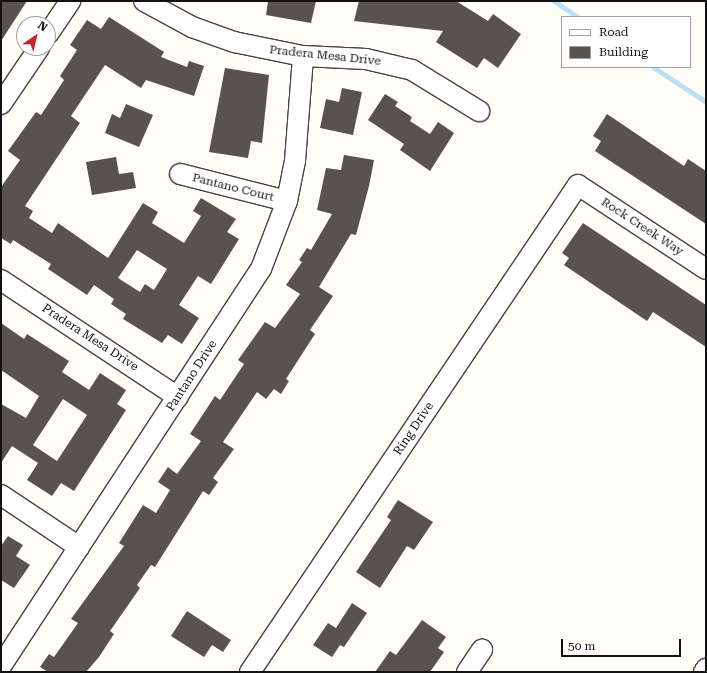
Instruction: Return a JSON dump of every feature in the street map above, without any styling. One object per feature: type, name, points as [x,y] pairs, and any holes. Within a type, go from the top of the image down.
[{"type":"street","points":[[56,22],[70,1]]},
{"type":"street","name":"Pradera Mesa Drive","points":[[144,1],[192,27],[234,42],[303,56],[366,59],[392,64],[436,83],[479,111]]},
{"type":"street","points":[[1,104],[34,56]]},
{"type":"street","name":"Pantano Drive","points":[[1,666],[261,269],[287,202],[295,161],[303,56]]},
{"type":"street","name":"Pantano Court","points":[[180,174],[287,202]]},
{"type":"street","name":"Rock Creek Way","points":[[578,185],[706,269]]},
{"type":"street","name":"Ring Drive","points":[[250,672],[578,185]]},
{"type":"street","name":"Pradera Mesa Drive","points":[[1,280],[178,396]]},
{"type":"street","points":[[1,496],[79,547]]},
{"type":"street","points":[[467,672],[482,650]]},
{"type":"building","points":[[1,1],[27,1],[16,16],[1,41]]},
{"type":"building","points":[[268,1],[316,1],[311,23],[266,15]]},
{"type":"building","points":[[359,1],[456,1],[488,21],[493,14],[521,34],[498,68],[484,58],[477,68],[436,42],[443,31],[354,21]]},
{"type":"building","points":[[109,17],[164,52],[161,57],[187,67],[189,61],[204,66],[194,96],[146,80],[141,88],[105,65],[71,116],[80,123],[25,206],[33,211],[29,218],[52,233],[58,223],[108,258],[143,203],[158,212],[152,223],[184,243],[201,216],[193,211],[201,198],[236,219],[227,232],[239,239],[211,284],[198,276],[179,305],[199,318],[182,344],[168,335],[162,343],[123,319],[126,314],[111,304],[114,299],[94,285],[87,295],[48,269],[51,264],[13,240],[11,244],[1,238],[1,187],[20,160],[8,151],[36,112],[41,115],[64,80],[60,76],[77,50],[70,45],[87,20],[101,29]],"holes":[[[137,250],[167,269],[154,290],[145,284],[140,292],[118,278]]]},
{"type":"building","points":[[225,68],[269,75],[262,143],[251,141],[248,158],[209,152]]},
{"type":"building","points":[[342,88],[362,92],[353,135],[320,128],[326,99],[339,102]]},
{"type":"building","points":[[385,94],[398,102],[395,106],[412,117],[410,121],[430,134],[438,122],[454,133],[430,171],[400,150],[404,144],[368,120]]},
{"type":"building","points":[[126,104],[153,115],[139,147],[105,133],[112,114],[120,118]]},
{"type":"building","points":[[607,114],[684,166],[688,159],[706,171],[706,224],[595,151],[601,141],[593,136]]},
{"type":"building","points":[[344,155],[374,160],[369,186],[356,235],[351,234],[319,287],[333,296],[310,330],[315,334],[286,379],[289,381],[281,394],[274,389],[266,399],[257,392],[223,442],[234,449],[213,478],[218,482],[209,495],[203,491],[155,567],[151,565],[137,585],[140,588],[110,631],[114,634],[99,657],[86,672],[48,672],[40,667],[49,654],[54,657],[78,623],[71,619],[124,546],[119,543],[143,505],[156,513],[170,490],[158,482],[168,467],[177,474],[201,441],[190,434],[215,396],[220,400],[244,364],[238,360],[265,322],[275,328],[300,294],[286,285],[302,262],[299,260],[307,248],[311,250],[332,214],[317,210],[326,168],[341,170]]},
{"type":"building","points":[[116,157],[119,174],[133,172],[136,188],[92,195],[86,162]]},
{"type":"building","points":[[583,223],[706,305],[706,347],[653,312],[647,321],[564,265],[569,258],[562,253]]},
{"type":"building","points":[[1,323],[24,339],[27,334],[69,361],[62,372],[89,390],[100,373],[126,390],[117,404],[126,410],[74,491],[61,483],[52,496],[27,480],[38,463],[12,446],[1,463],[1,404],[26,418],[39,396],[1,370]],"holes":[[[63,399],[87,415],[57,461],[33,445]]]},
{"type":"building","points":[[398,500],[433,522],[414,550],[407,546],[380,588],[356,572],[391,520],[387,517]]},
{"type":"building","points":[[8,536],[23,545],[16,556],[30,565],[14,588],[1,580],[1,546]]},
{"type":"building","points":[[352,603],[367,613],[344,647],[340,645],[332,657],[313,645],[328,623],[336,628]]},
{"type":"building","points":[[187,611],[231,640],[223,652],[212,645],[204,657],[171,636]]},
{"type":"building","points":[[422,620],[446,637],[438,648],[444,652],[430,672],[375,672],[390,651],[396,655]]},
{"type":"waterway","points":[[554,1],[576,16]]},
{"type":"waterway","points":[[655,68],[706,102]]}]
